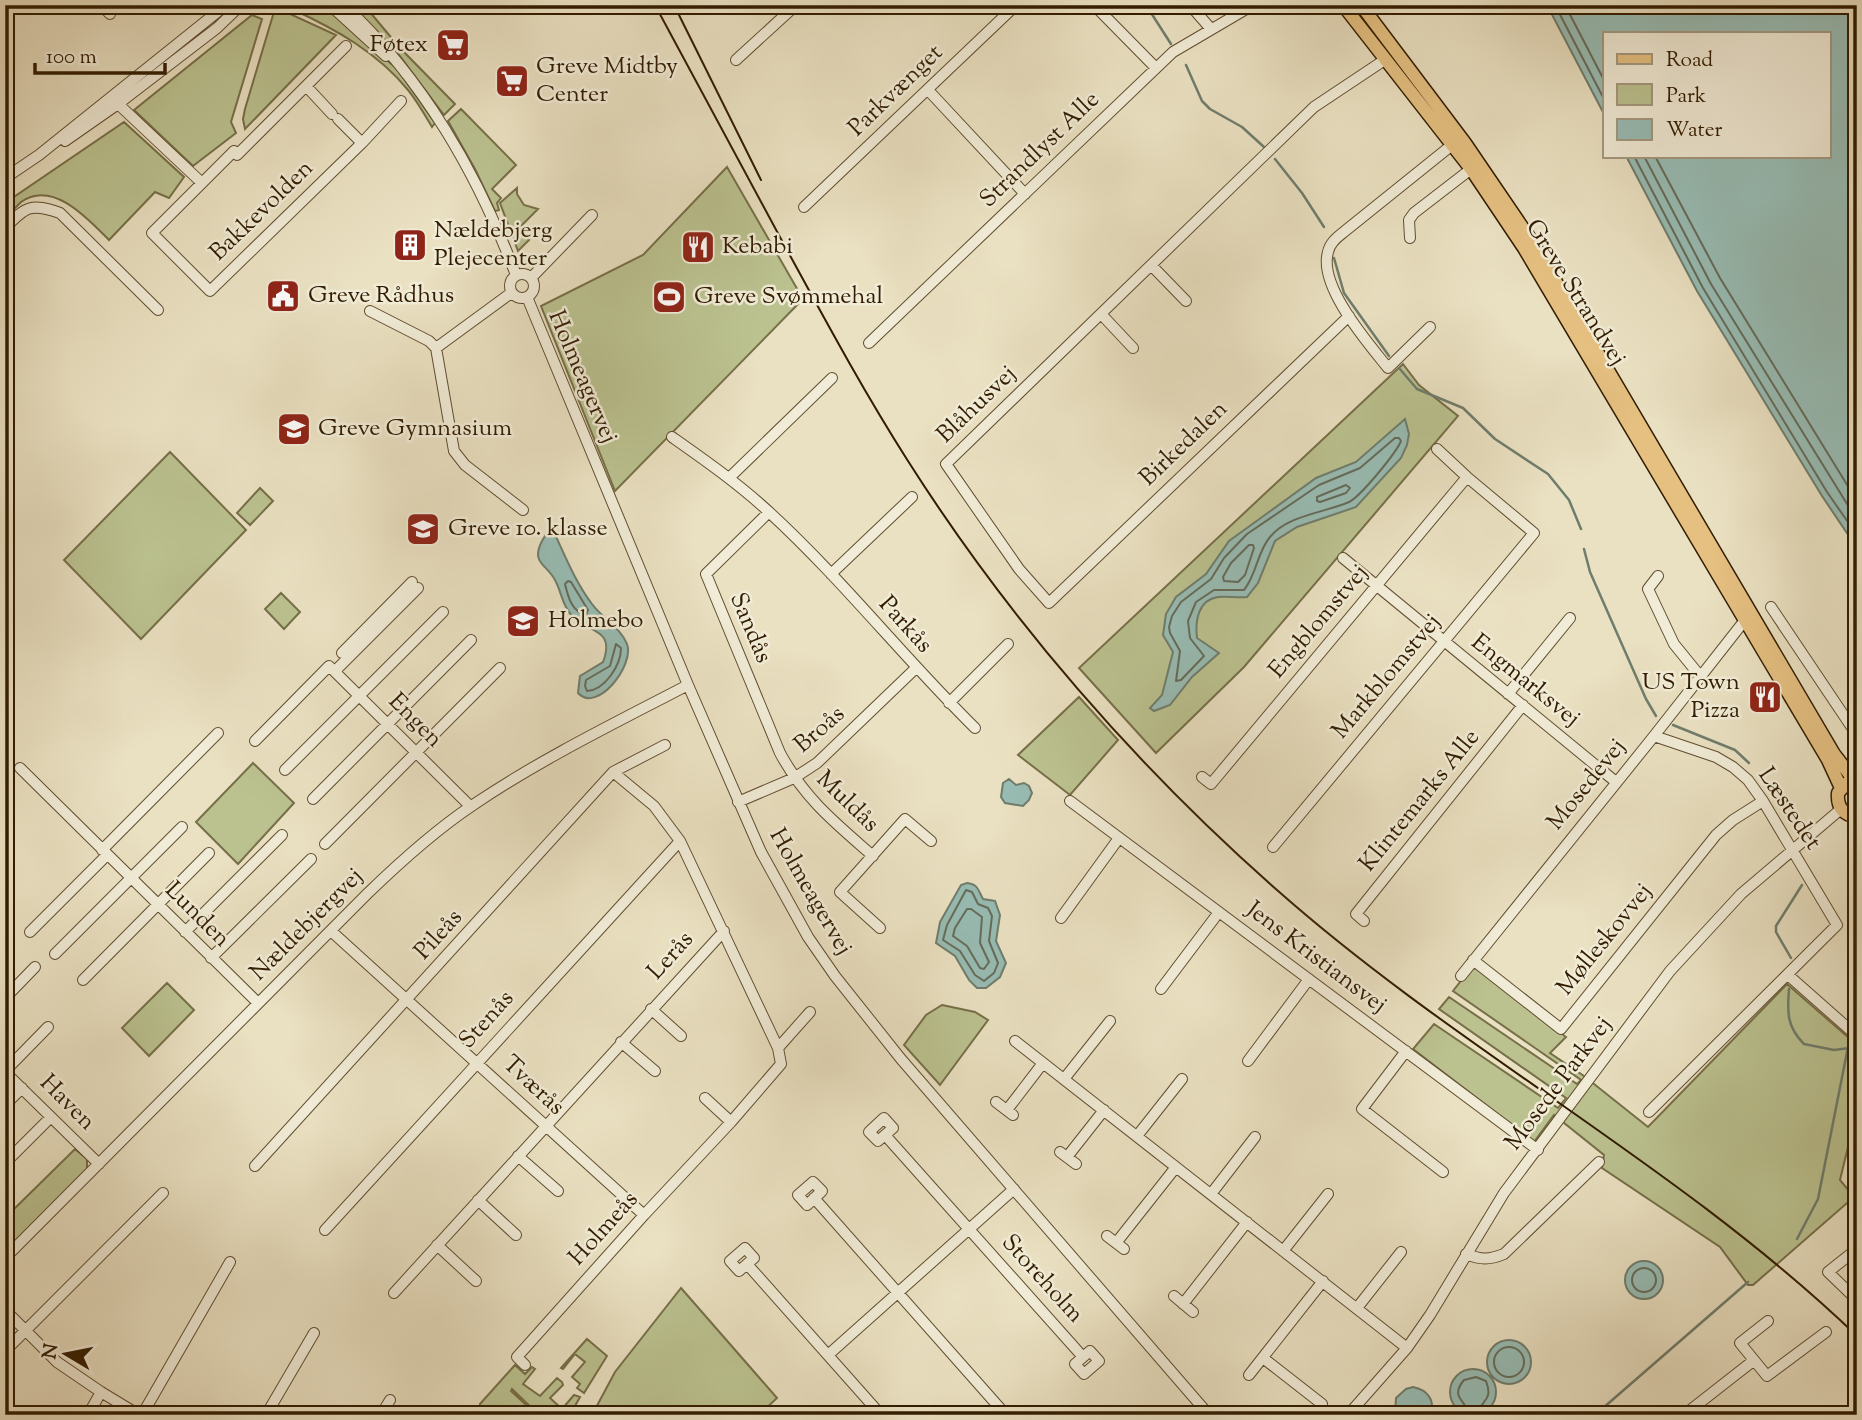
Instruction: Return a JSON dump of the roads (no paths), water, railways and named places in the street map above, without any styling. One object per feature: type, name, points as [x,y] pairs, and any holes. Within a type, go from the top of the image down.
[{"type":"main road","name":"Greve Strandvej","points":[[1343,5],[1471,169],[1553,294],[1748,616]]},
{"type":"main road","name":"Greve Strandvej","points":[[1361,5],[1465,143],[1528,235],[1748,616]]},
{"type":"main road","points":[[1748,616],[1834,754],[1855,780],[1841,788]]},
{"type":"main road","points":[[1748,616],[1828,760],[1841,788],[1838,799],[1841,809],[1856,817]]},
{"type":"street","points":[[101,5],[110,14]]},
{"type":"street","points":[[115,101],[226,5]]},
{"type":"street","points":[[5,178],[216,28],[241,5]]},
{"type":"street","points":[[330,5],[358,33],[406,71]]},
{"type":"street","points":[[344,5],[372,31],[406,71],[450,134],[473,176],[516,275]]},
{"type":"street","points":[[736,60],[796,5]]},
{"type":"street","name":"Parkvænget","points":[[804,207],[1016,5]]},
{"type":"street","points":[[1094,5],[1156,68]]},
{"type":"street","points":[[1190,5],[1211,29]]},
{"type":"street","name":"Strandlyst Alle","points":[[869,343],[1156,68],[1182,46],[1253,5]]},
{"type":"street","name":"Bakkevolden","points":[[346,46],[237,155],[234,151],[152,233],[210,291],[362,143],[401,101]]},
{"type":"street","name":"Blåhusvej","points":[[1049,603],[1019,569],[946,464],[1314,107],[1386,59]]},
{"type":"street","points":[[306,86],[362,143]]},
{"type":"street","points":[[928,90],[1025,194]]},
{"type":"street","points":[[115,101],[202,183]]},
{"type":"street","points":[[1430,327],[1388,369],[1349,316],[1329,275],[1327,255],[1329,248],[1345,231],[1452,145]]},
{"type":"street","points":[[1410,238],[1409,220],[1414,212],[1471,169]]},
{"type":"street","points":[[5,228],[22,210],[41,207],[60,213],[158,310]]},
{"type":"street","points":[[531,278],[592,215]]},
{"type":"street","points":[[1152,266],[1186,301]]},
{"type":"street","points":[[524,274],[531,278],[533,291],[527,297],[518,298],[511,293],[510,281],[516,275],[524,274]]},
{"type":"street","points":[[436,348],[511,293]]},
{"type":"street","name":"Holmeagervej","points":[[527,297],[688,685],[738,802],[780,890],[835,976],[901,1059],[1209,1415]]},
{"type":"street","points":[[370,311],[429,341],[436,348],[454,451],[465,465],[523,510]]},
{"type":"street","points":[[1101,315],[1133,348]]},
{"type":"street","name":"Birkedalen","points":[[1049,603],[1349,316]]},
{"type":"street","points":[[729,478],[832,378]]},
{"type":"street","name":"Parkås","points":[[672,437],[729,478],[769,512],[975,728]]},
{"type":"street","points":[[1437,449],[1467,477]]},
{"type":"street","name":"Markblomstvej","points":[[1273,847],[1534,533],[1467,477]]},
{"type":"street","name":"Engblomstvej","points":[[1202,777],[1211,784],[1467,477]]},
{"type":"street","points":[[831,575],[912,497]]},
{"type":"street","name":"Sandås","points":[[769,512],[706,575],[780,753],[794,778]]},
{"type":"street","name":"Engmarksvej","points":[[1343,558],[1616,782]]},
{"type":"street","points":[[1658,576],[1648,589],[1674,643],[1700,676]]},
{"type":"street","points":[[255,741],[332,669],[412,588],[342,653]]},
{"type":"street","points":[[1771,607],[1857,734]]},
{"type":"street","points":[[285,770],[443,612]]},
{"type":"street","name":"Mosedevej","points":[[1461,976],[1748,616]]},
{"type":"street","points":[[1508,694],[1570,618]]},
{"type":"street","points":[[313,799],[471,640]]},
{"type":"street","points":[[949,703],[1008,644]]},
{"type":"street","points":[[325,844],[500,668]]},
{"type":"street","name":"Broås","points":[[738,802],[794,778],[817,763],[916,668]]},
{"type":"street","name":"Engen","points":[[332,669],[470,806]]},
{"type":"street","name":"Nældebjergvej","points":[[5,1258],[396,866],[470,806],[528,770],[688,685]]},
{"type":"street","name":"Klintemarks Alle","points":[[1364,921],[1356,914],[1523,705]]},
{"type":"street","points":[[30,932],[218,733]]},
{"type":"street","name":"Læstedet","points":[[1649,1112],[1837,925],[1748,780],[1734,767],[1716,757],[1654,736]]},
{"type":"street","name":"Pileås","points":[[255,1166],[613,772],[665,745]]},
{"type":"street","name":"Lunden","points":[[20,768],[258,1003]]},
{"type":"street","points":[[613,772],[654,806],[680,841],[778,1048]]},
{"type":"street","name":"Muldås","points":[[794,778],[818,808],[873,856]]},
{"type":"street","name":"Jens Kristiansvej","points":[[1070,801],[1538,1150]]},
{"type":"street","name":"Mølleskovvej","points":[[1473,960],[1561,1029],[1716,835],[1733,820],[1763,801]]},
{"type":"street","name":"Mosede Parkvej","points":[[1349,1415],[1407,1348],[1504,1193],[1670,971],[1741,894],[1841,809]]},
{"type":"street","name":"Muldås","points":[[880,928],[840,892],[905,819],[931,841]]},
{"type":"street","points":[[55,954],[182,827]]},
{"type":"street","points":[[185,932],[282,835]]},
{"type":"street","points":[[1061,918],[1119,838]]},
{"type":"street","name":"Stenås","points":[[325,1230],[680,841]]},
{"type":"street","points":[[83,980],[209,853]]},
{"type":"street","points":[[212,958],[310,859]]},
{"type":"street","points":[[1161,989],[1219,912]]},
{"type":"street","name":"Tværås","points":[[331,931],[644,1215]]},
{"type":"street","name":"Lerås","points":[[394,1293],[724,931]]},
{"type":"street","points":[[5,998],[35,967]]},
{"type":"street","points":[[1788,975],[1857,1036]]},
{"type":"street","points":[[1248,1061],[1309,979]]},
{"type":"street","name":"Lerås","points":[[651,1009],[681,1036]]},
{"type":"street","name":"Holmeås","points":[[525,1365],[517,1357],[779,1068],[781,1059],[778,1048],[810,1012]]},
{"type":"street","points":[[1064,1079],[1110,1021]]},
{"type":"street","points":[[5,1071],[48,1027]]},
{"type":"street","points":[[1015,1041],[1407,1348]]},
{"type":"street","points":[[621,1042],[655,1071]]},
{"type":"street","points":[[1406,1051],[1362,1110],[1443,1172]]},
{"type":"street","points":[[996,1102],[1010,1112],[1044,1063]]},
{"type":"street","name":"Haven","points":[[5,1071],[99,1164]]},
{"type":"street","points":[[1138,1136],[1182,1079]]},
{"type":"street","points":[[5,1105],[22,1088]]},
{"type":"street","points":[[705,1098],[731,1122]]},
{"type":"street","points":[[1076,1164],[1064,1154],[1104,1110]]},
{"type":"street","points":[[5,1163],[51,1117]]},
{"type":"street","name":"Storeholm","points":[[886,1135],[1083,1357]]},
{"type":"street","points":[[1211,1194],[1255,1137]]},
{"type":"street","points":[[518,1156],[558,1191]]},
{"type":"street","points":[[1466,1254],[1481,1260],[1491,1260],[1504,1254],[1599,1162]]},
{"type":"street","points":[[1107,1236],[1120,1246],[1176,1167]]},
{"type":"street","name":"Storeholm","points":[[828,1355],[1014,1189]]},
{"type":"street","points":[[5,1351],[163,1194]]},
{"type":"street","points":[[1283,1251],[1328,1194]]},
{"type":"street","points":[[814,1198],[1006,1415]]},
{"type":"street","points":[[478,1200],[516,1234]]},
{"type":"street","points":[[1184,1304],[1247,1222]]},
{"type":"street","points":[[437,1245],[476,1281]]},
{"type":"street","points":[[1857,1249],[1828,1272],[1857,1300]]},
{"type":"street","points":[[1357,1308],[1401,1252]]},
{"type":"street","points":[[5,1310],[57,1362],[100,1392],[141,1415],[230,1262]]},
{"type":"street","points":[[747,1264],[881,1415]]},
{"type":"street","points":[[1250,1375],[1323,1281]]},
{"type":"street","points":[[1174,1296],[1193,1312]]},
{"type":"street","points":[[1768,1321],[1740,1343],[1767,1376],[1826,1332]]},
{"type":"street","points":[[266,1415],[314,1333]]},
{"type":"street","points":[[1263,1358],[1322,1404]]},
{"type":"street","points":[[1685,1415],[1753,1361]]},
{"type":"street","points":[[89,1415],[100,1392]]},
{"type":"street","points":[[382,1415],[390,1400]]},
{"type":"water","points":[[1547,5],[1857,5],[1857,548],[1822,496],[1697,291],[1627,158],[1830,158],[1830,32],[1603,32],[1603,112]]},
{"type":"water","points":[[1405,419],[1409,434],[1401,458],[1356,507],[1297,527],[1275,541],[1258,583],[1247,597],[1218,597],[1206,602],[1197,618],[1197,638],[1219,653],[1192,677],[1170,705],[1154,711],[1150,708],[1162,695],[1173,652],[1163,635],[1166,614],[1176,597],[1206,574],[1229,541],[1316,478],[1356,462]]},
{"type":"water","points":[[552,528],[586,595],[627,644],[628,653],[620,674],[613,684],[595,697],[586,698],[578,693],[580,676],[603,662],[606,643],[598,633],[572,616],[553,576],[539,559],[539,549]]},
{"type":"water","points":[[1009,779],[1016,785],[1024,783],[1029,786],[1032,793],[1023,806],[1005,803],[1001,797],[1003,783]]},
{"type":"water","points":[[967,883],[976,886],[983,899],[995,901],[1000,915],[996,941],[1006,963],[1000,977],[986,988],[977,988],[955,956],[936,943],[940,922],[961,885]]},
{"type":"water","points":[[1644,1261],[1657,1267],[1663,1280],[1657,1293],[1644,1299],[1631,1293],[1625,1280],[1631,1267]]},
{"type":"water","points":[[1509,1340],[1518,1341],[1525,1346],[1530,1353],[1530,1371],[1525,1378],[1518,1383],[1509,1384],[1500,1383],[1493,1378],[1488,1371],[1487,1362],[1488,1353],[1493,1346],[1500,1341]]},
{"type":"water","points":[[1473,1369],[1489,1376],[1496,1392],[1489,1408],[1473,1415],[1457,1408],[1450,1392],[1457,1376]]},
{"type":"water","points":[[1413,1387],[1429,1396],[1431,1415],[1395,1415],[1396,1398],[1406,1389]]},
{"type":"waterway","points":[[1146,5],[1171,44]]},
{"type":"waterway","points":[[1186,65],[1202,101],[1210,109],[1242,127],[1264,147]]},
{"type":"waterway","points":[[1275,159],[1324,227]]},
{"type":"waterway","points":[[1334,258],[1344,293],[1389,356]]},
{"type":"waterway","points":[[1399,368],[1417,389],[1463,408],[1495,439],[1548,474],[1569,500],[1581,529]]},
{"type":"waterway","points":[[1584,549],[1590,572],[1656,716]]},
{"type":"waterway","points":[[1673,725],[1735,750],[1749,763]]},
{"type":"waterway","points":[[1791,958],[1776,932],[1776,926],[1802,885]]},
{"type":"waterway","points":[[1789,989],[1789,1019],[1794,1032],[1804,1044],[1834,1050],[1857,1047]]},
{"type":"waterway","points":[[1797,1239],[1818,1199],[1848,1047]]},
{"type":"waterway","points":[[1595,1415],[1748,1282]]},
{"type":"tram line","points":[[655,5],[827,323],[908,461],[988,578],[1032,634],[1125,742],[1225,842],[1347,949],[1717,1217],[1789,1275],[1857,1336]]},
{"type":"tram line","points":[[674,5],[761,180]]},
{"type":"place","name":"Føtex","points":[[453,45]]},
{"type":"place","name":"Greve Midtby Center","points":[[512,81]]},
{"type":"place","name":"Nældebjerg Plejecenter","points":[[410,245]]},
{"type":"place","name":"Kebabi","points":[[698,247]]},
{"type":"place","name":"Greve Rådhus","points":[[283,296]]},
{"type":"place","name":"Greve Svømmehal","points":[[669,297]]},
{"type":"place","name":"Greve Gymnasium","points":[[294,429]]},
{"type":"place","name":"Greve 10. klasse","points":[[423,529]]},
{"type":"place","name":"Holmebo","points":[[523,621]]},
{"type":"place","name":"US Town Pizza","points":[[1765,697]]}]
